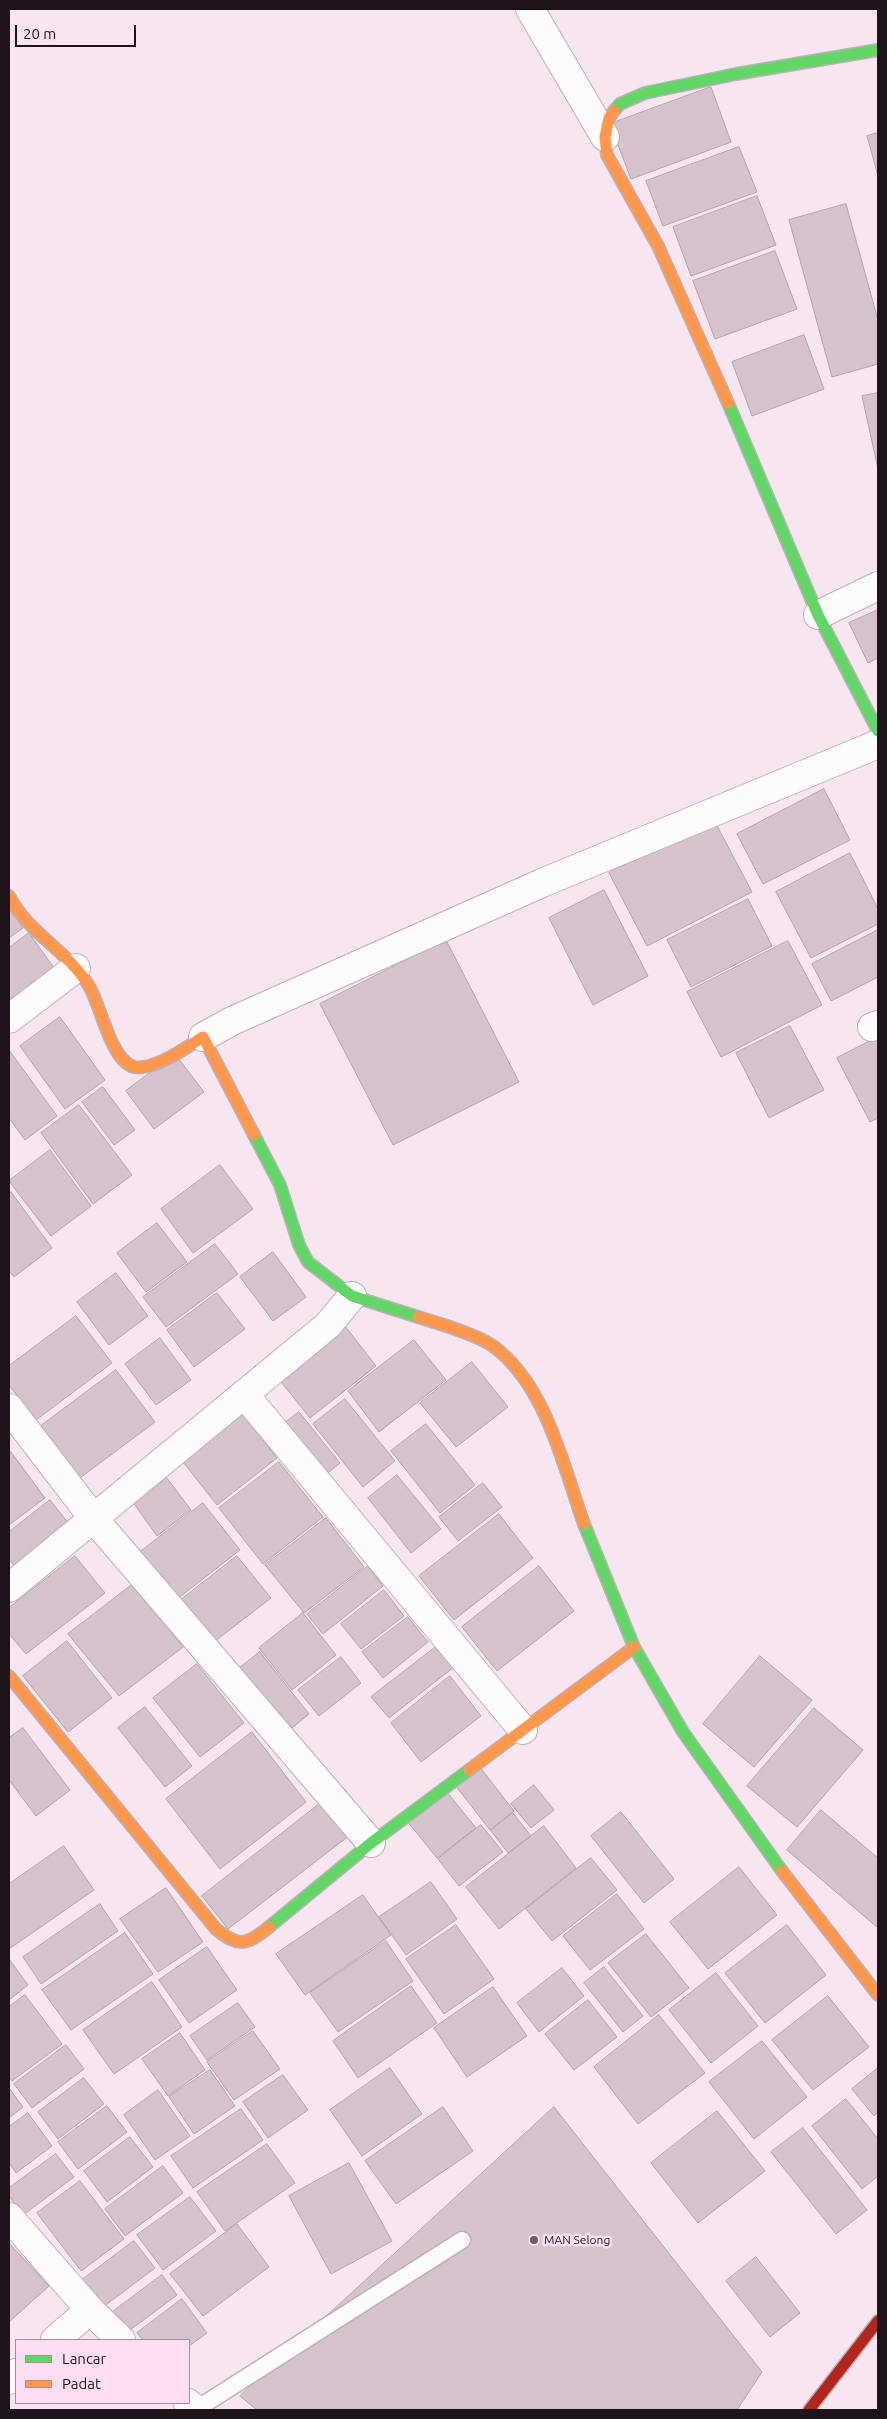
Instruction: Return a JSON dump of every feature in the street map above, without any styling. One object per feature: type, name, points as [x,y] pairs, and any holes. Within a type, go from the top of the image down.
[{"type":"street","points":[[530,9],[604,137],[607,155],[658,246],[720,384],[818,615],[878,731]]},
{"type":"street","points":[[604,137],[609,118],[620,104],[645,93],[736,74],[878,50]]},
{"type":"street","points":[[818,615],[878,586]]},
{"type":"street","points":[[9,896],[14,908],[29,925],[76,968],[97,1001],[119,1057],[126,1063],[136,1067],[147,1066],[232,1021],[331,975],[454,921],[878,744]]},
{"type":"street","points":[[9,1019],[76,968]]},
{"type":"street","points":[[203,1037],[280,1185],[299,1245],[308,1262],[352,1296],[461,1331],[492,1345],[517,1369],[541,1405],[590,1540],[634,1647],[683,1732],[754,1834],[878,1995]]},
{"type":"street","points":[[9,1588],[328,1325],[352,1296]]},
{"type":"street","points":[[244,1394],[523,1730]]},
{"type":"street","points":[[9,1408],[94,1519],[371,1843]]},
{"type":"street","points":[[9,1676],[216,1929],[229,1940],[240,1944],[252,1941],[371,1843],[634,1647]]},
{"type":"street","points":[[9,2217],[90,2310],[120,2339]]},
{"type":"street","points":[[56,2339],[90,2310]]},
{"type":"street","points":[[809,2410],[878,2324]]},
{"type":"lane","points":[[193,2408],[462,2240]]},
{"type":"building","points":[[711,87],[731,142],[631,179],[610,124]]},
{"type":"building","points":[[878,133],[878,176],[867,136]]},
{"type":"building","points":[[739,147],[757,192],[663,226],[646,181]]},
{"type":"building","points":[[757,196],[776,245],[691,276],[673,227]]},
{"type":"building","points":[[846,204],[878,320],[878,364],[832,377],[789,220]]},
{"type":"building","points":[[775,251],[797,309],[715,339],[693,281]]},
{"type":"building","points":[[804,335],[824,389],[752,416],[732,362]]},
{"type":"building","points":[[878,393],[878,469],[862,396]]},
{"type":"building","points":[[878,610],[878,658],[868,663],[849,623]]},
{"type":"building","points":[[824,789],[850,840],[763,884],[737,834]]},
{"type":"building","points":[[714,820],[752,892],[647,946],[609,873]]},
{"type":"building","points":[[850,853],[878,909],[878,924],[811,958],[776,892]]},
{"type":"building","points":[[604,890],[648,976],[593,1005],[549,918]]},
{"type":"building","points":[[748,899],[772,946],[691,987],[667,940]]},
{"type":"building","points":[[9,908],[23,928],[9,938]]},
{"type":"building","points":[[878,930],[878,977],[831,1001],[812,964]]},
{"type":"building","points":[[29,933],[54,968],[9,1001],[9,948]]},
{"type":"building","points":[[446,940],[519,1082],[393,1145],[320,1004]]},
{"type":"building","points":[[788,941],[822,1005],[721,1057],[687,992]]},
{"type":"building","points":[[60,1017],[105,1080],[65,1109],[20,1046]]},
{"type":"building","points":[[790,1026],[824,1090],[769,1118],[736,1053]]},
{"type":"building","points":[[878,1037],[878,1118],[870,1122],[837,1058]]},
{"type":"building","points":[[9,1050],[57,1116],[25,1140],[9,1118]]},
{"type":"building","points":[[175,1054],[204,1092],[154,1129],[126,1091]]},
{"type":"building","points":[[103,1087],[135,1130],[114,1145],[82,1102]]},
{"type":"building","points":[[79,1105],[132,1175],[93,1204],[41,1133]]},
{"type":"building","points":[[50,1150],[91,1206],[51,1236],[9,1181]]},
{"type":"building","points":[[220,1165],[253,1209],[193,1253],[161,1209]]},
{"type":"building","points":[[11,1192],[52,1248],[14,1277],[9,1271],[9,1194]]},
{"type":"building","points":[[157,1223],[187,1262],[146,1292],[117,1253]]},
{"type":"building","points":[[215,1244],[238,1274],[166,1327],[143,1297]]},
{"type":"building","points":[[273,1252],[306,1297],[273,1321],[240,1277]]},
{"type":"building","points":[[116,1273],[148,1316],[109,1345],[77,1302]]},
{"type":"building","points":[[217,1293],[245,1329],[194,1367],[167,1330]]},
{"type":"building","points":[[76,1316],[112,1363],[36,1420],[9,1385],[9,1366]]},
{"type":"building","points":[[341,1321],[376,1366],[310,1418],[274,1373]]},
{"type":"building","points":[[160,1338],[191,1380],[156,1405],[125,1364]]},
{"type":"building","points":[[414,1340],[446,1380],[379,1432],[348,1391]]},
{"type":"building","points":[[472,1362],[508,1407],[456,1447],[420,1403]]},
{"type":"building","points":[[116,1370],[155,1422],[80,1478],[41,1426]]},
{"type":"building","points":[[345,1399],[395,1461],[363,1487],[313,1424]]},
{"type":"building","points":[[236,1406],[277,1458],[217,1505],[176,1453]]},
{"type":"building","points":[[299,1412],[340,1463],[318,1481],[277,1429]]},
{"type":"building","points":[[426,1424],[475,1485],[440,1513],[391,1451]]},
{"type":"building","points":[[11,1452],[45,1498],[9,1525],[9,1454]]},
{"type":"building","points":[[279,1462],[323,1517],[263,1564],[219,1508]]},
{"type":"building","points":[[160,1469],[191,1510],[157,1536],[127,1494]]},
{"type":"building","points":[[397,1475],[441,1529],[411,1553],[368,1498]]},
{"type":"building","points":[[483,1483],[502,1507],[458,1541],[439,1517]]},
{"type":"building","points":[[50,1500],[73,1529],[18,1571],[9,1559],[9,1532]]},
{"type":"building","points":[[203,1503],[240,1550],[172,1603],[135,1556]]},
{"type":"building","points":[[499,1514],[533,1558],[454,1620],[419,1576]]},
{"type":"building","points":[[326,1518],[364,1567],[304,1613],[265,1565]]},
{"type":"building","points":[[75,1556],[105,1593],[26,1654],[9,1634],[9,1608]]},
{"type":"building","points":[[237,1556],[271,1598],[210,1645],[177,1603]]},
{"type":"building","points":[[368,1566],[383,1586],[323,1634],[307,1614]]},
{"type":"building","points":[[539,1566],[574,1611],[497,1671],[462,1627]]},
{"type":"building","points":[[133,1584],[183,1647],[119,1696],[68,1634]]},
{"type":"building","points":[[384,1590],[404,1616],[361,1649],[341,1624]]},
{"type":"building","points":[[303,1613],[336,1655],[292,1690],[259,1648]]},
{"type":"building","points":[[408,1617],[428,1642],[383,1678],[362,1652]]},
{"type":"building","points":[[67,1641],[112,1698],[68,1732],[23,1676]]},
{"type":"building","points":[[437,1646],[454,1667],[389,1718],[371,1697]]},
{"type":"building","points":[[260,1652],[309,1714],[282,1736],[233,1673]]},
{"type":"building","points":[[760,1656],[812,1700],[754,1767],[703,1724]]},
{"type":"building","points":[[341,1657],[361,1683],[319,1716],[298,1690]]},
{"type":"building","points":[[197,1664],[244,1723],[200,1757],[153,1698]]},
{"type":"building","points":[[450,1676],[481,1716],[421,1762],[391,1723]]},
{"type":"building","points":[[145,1707],[192,1766],[165,1787],[118,1728]]},
{"type":"building","points":[[814,1708],[863,1750],[797,1827],[747,1786]]},
{"type":"building","points":[[23,1728],[70,1790],[36,1816],[9,1780],[9,1738]]},
{"type":"building","points":[[252,1732],[306,1802],[220,1869],[166,1799]]},
{"type":"building","points":[[479,1766],[514,1811],[490,1830],[455,1785]]},
{"type":"building","points":[[534,1785],[554,1810],[531,1828],[511,1804]]},
{"type":"building","points":[[446,1791],[476,1828],[437,1858],[407,1821]]},
{"type":"building","points":[[327,1798],[354,1832],[228,1929],[202,1896]]},
{"type":"building","points":[[821,1810],[878,1858],[878,1928],[787,1850]]},
{"type":"building","points":[[621,1812],[674,1879],[644,1903],[591,1836]]},
{"type":"building","points":[[513,1813],[531,1836],[508,1853],[491,1831]]},
{"type":"building","points":[[481,1825],[503,1852],[459,1886],[438,1859]]},
{"type":"building","points":[[544,1826],[576,1868],[499,1929],[466,1887]]},
{"type":"building","points":[[64,1846],[94,1890],[9,1949],[9,1884]]},
{"type":"building","points":[[591,1858],[617,1890],[552,1941],[526,1909]]},
{"type":"building","points":[[739,1867],[777,1915],[708,1969],[670,1922]]},
{"type":"building","points":[[431,1882],[457,1919],[406,1955],[379,1917]]},
{"type":"building","points":[[166,1888],[203,1942],[158,1972],[120,1919]]},
{"type":"building","points":[[617,1894],[644,1929],[590,1970],[563,1936]]},
{"type":"building","points":[[363,1895],[391,1935],[305,1995],[276,1954]]},
{"type":"building","points":[[100,1904],[118,1931],[41,1984],[23,1957]]},
{"type":"building","points":[[456,1925],[494,1979],[444,2014],[406,1959]]},
{"type":"building","points":[[787,1925],[826,1975],[765,2023],[725,1973]]},
{"type":"building","points":[[125,1933],[153,1974],[71,2030],[42,1990]]},
{"type":"building","points":[[646,1934],[689,1988],[651,2017],[608,1963]]},
{"type":"building","points":[[386,1941],[413,1981],[338,2032],[310,1993]]},
{"type":"building","points":[[207,1947],[237,1990],[189,2023],[159,1980]]},
{"type":"building","points":[[9,1959],[28,1985],[9,2000]]},
{"type":"building","points":[[604,1967],[643,2016],[623,2032],[584,1983]]},
{"type":"building","points":[[562,1968],[584,1996],[539,2032],[517,2003]]},
{"type":"building","points":[[716,1973],[758,2026],[711,2063],[669,2010]]},
{"type":"building","points":[[152,1982],[182,2027],[114,2074],[83,2030]]},
{"type":"building","points":[[411,1986],[437,2023],[358,2078],[333,2041]]},
{"type":"building","points":[[493,1987],[527,2036],[467,2077],[434,2028]]},
{"type":"building","points":[[25,1995],[62,2044],[12,2081],[9,2077],[9,2007]]},
{"type":"building","points":[[828,1996],[869,2047],[813,2090],[772,2040]]},
{"type":"building","points":[[588,2000],[617,2037],[574,2070],[545,2034]]},
{"type":"building","points":[[238,2003],[255,2027],[207,2060],[190,2036]]},
{"type":"building","points":[[659,2015],[705,2073],[638,2124],[594,2067]]},
{"type":"building","points":[[253,2031],[280,2069],[234,2100],[207,2062]]},
{"type":"building","points":[[180,2033],[205,2070],[168,2096],[142,2059]]},
{"type":"building","points":[[762,2041],[807,2097],[754,2139],[709,2082]]},
{"type":"building","points":[[66,2045],[84,2069],[32,2108],[14,2084]]},
{"type":"building","points":[[390,2068],[422,2114],[362,2156],[330,2110]]},
{"type":"building","points":[[878,2068],[878,2112],[874,2116],[852,2089]]},
{"type":"building","points":[[210,2070],[235,2106],[194,2134],[169,2097]]},
{"type":"building","points":[[283,2075],[308,2110],[268,2138],[243,2102]]},
{"type":"building","points":[[84,2078],[104,2104],[58,2139],[38,2112]]},
{"type":"building","points":[[9,2088],[23,2107],[9,2118]]},
{"type":"building","points":[[158,2090],[190,2136],[155,2160],[124,2115]]},
{"type":"building","points":[[846,2099],[878,2139],[878,2176],[862,2189],[812,2126]]},
{"type":"building","points":[[107,2106],[127,2132],[78,2169],[58,2142]]},
{"type":"building","points":[[443,2107],[473,2151],[396,2204],[365,2161]]},
{"type":"building","name":"MAN Selong","points":[[554,2107],[762,2372],[737,2410],[257,2410],[240,2396]]},
{"type":"building","points":[[241,2109],[263,2140],[193,2188],[171,2156]]},
{"type":"building","points":[[717,2111],[765,2171],[698,2223],[651,2163]]},
{"type":"building","points":[[28,2113],[52,2146],[16,2173],[9,2163],[9,2127]]},
{"type":"building","points":[[803,2128],[867,2210],[836,2234],[771,2152]]},
{"type":"building","points":[[130,2137],[153,2167],[107,2202],[84,2171]]},
{"type":"building","points":[[267,2144],[295,2183],[225,2231],[197,2192]]},
{"type":"building","points":[[56,2154],[74,2177],[23,2215],[9,2196],[9,2188]]},
{"type":"building","points":[[349,2163],[392,2241],[331,2274],[289,2196]]},
{"type":"building","points":[[163,2166],[183,2193],[125,2236],[105,2209]]},
{"type":"building","points":[[80,2181],[124,2239],[81,2271],[37,2213]]},
{"type":"building","points":[[190,2197],[216,2231],[163,2270],[137,2235]]},
{"type":"building","points":[[237,2224],[269,2267],[203,2316],[170,2274]]},
{"type":"building","points":[[134,2241],[155,2268],[103,2307],[82,2280]]},
{"type":"building","points":[[9,2243],[49,2286],[9,2322]]},
{"type":"building","points":[[756,2257],[800,2313],[770,2337],[726,2281]]},
{"type":"building","points":[[162,2275],[177,2295],[126,2333],[111,2313]]},
{"type":"building","points":[[182,2299],[207,2333],[190,2345],[190,2339],[142,2339],[137,2333]]},
{"type":"traffic: fast","points":[[614,111],[620,104],[645,93],[736,74],[878,50]]},
{"type":"traffic: fast","points":[[728,403],[818,615],[878,731]]},
{"type":"traffic: fast","points":[[254,1135],[280,1185],[299,1245],[308,1262],[352,1296],[418,1317]]},
{"type":"traffic: fast","points":[[584,1524],[634,1647],[683,1732],[782,1871]]},
{"type":"traffic: fast","points":[[269,1927],[371,1843],[469,1770]]},
{"type":"traffic: slow","points":[[614,111],[609,118],[605,137],[607,155],[658,246],[728,403]]},
{"type":"traffic: slow","points":[[9,896],[27,921],[70,962],[89,986],[107,1032],[119,1055],[126,1063],[134,1067],[142,1067],[160,1062],[203,1037],[254,1135]]},
{"type":"traffic: slow","points":[[418,1317],[477,1337],[493,1346],[511,1362],[527,1382],[540,1404],[560,1452],[584,1524]]},
{"type":"traffic: slow","points":[[469,1770],[634,1647]]},
{"type":"traffic: slow","points":[[9,1676],[216,1929],[231,1939],[243,1942],[255,1938],[269,1927]]},
{"type":"traffic: slow","points":[[782,1871],[878,1995]]},
{"type":"traffic: jam","points":[[809,2410],[878,2321]]},
{"type":"place","name":"MAN Selong","points":[[534,2240]]}]
